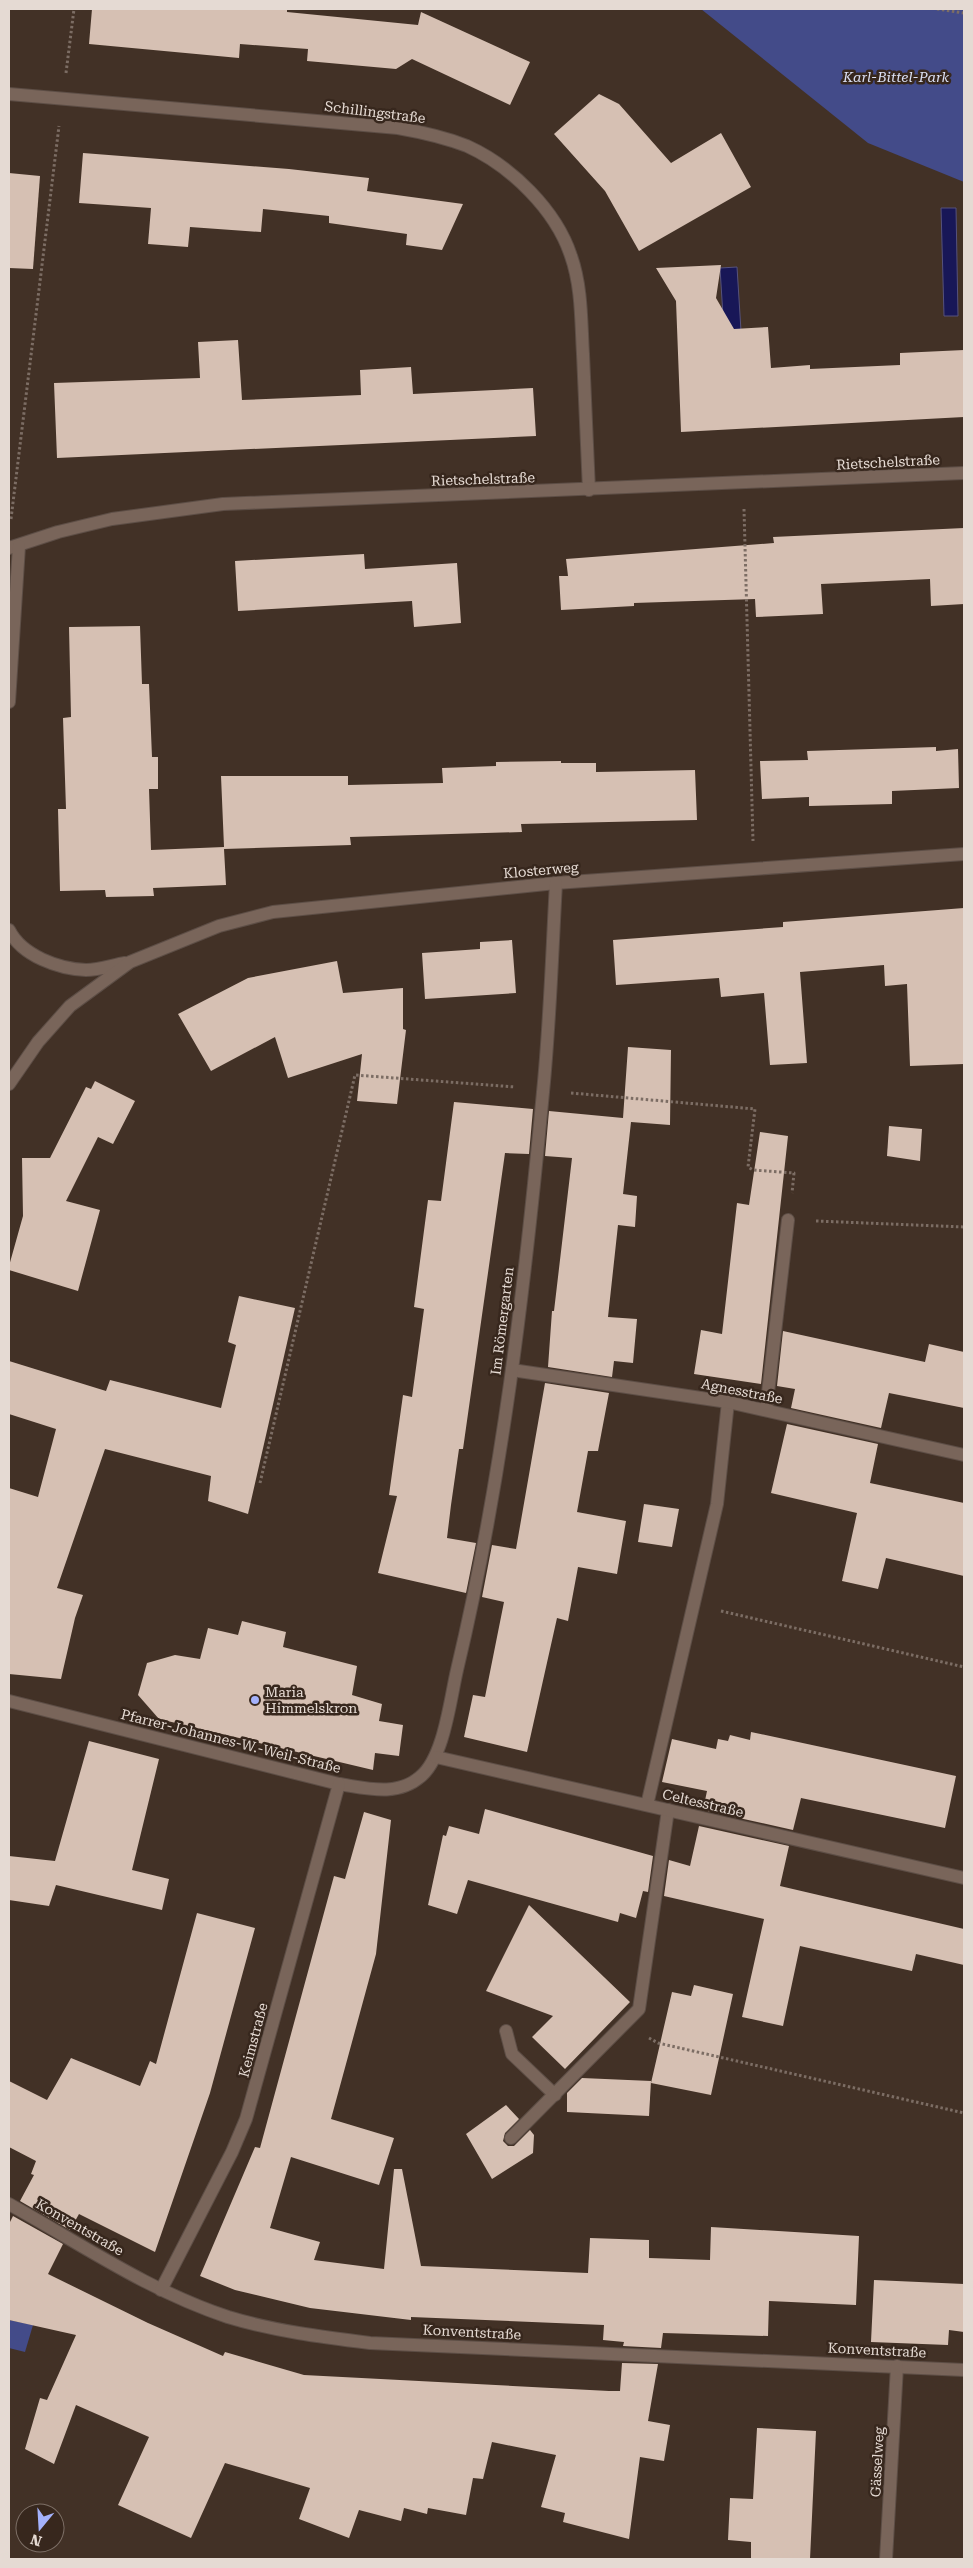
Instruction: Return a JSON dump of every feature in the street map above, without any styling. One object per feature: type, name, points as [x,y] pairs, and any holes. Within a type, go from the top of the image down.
[{"type":"street","name":"Schillingstraße","points":[[9,94],[63,97],[398,128],[431,134],[468,147],[502,168],[537,201],[554,223],[571,255],[578,286],[580,312],[589,490]]},
{"type":"street","name":"Rietschelstraße","points":[[14,547],[58,532],[112,519],[223,504],[964,473]]},
{"type":"street","points":[[9,702],[14,547]]},
{"type":"street","name":"Klosterweg","points":[[9,930],[32,953],[57,966],[88,970],[130,962],[219,926],[273,912],[556,883],[964,854]]},
{"type":"street","name":"Im Römergarten","points":[[436,1757],[466,1630],[512,1370],[544,1091],[556,883]]},
{"type":"street","name":"Klosterweg","points":[[9,1084],[38,1042],[70,1006],[130,962]]},
{"type":"street","points":[[766,1410],[788,1220]]},
{"type":"street","name":"Agnesstraße","points":[[512,1370],[728,1402],[964,1455]]},
{"type":"street","points":[[647,1805],[717,1504],[728,1402]]},
{"type":"street","name":"Pfarrer-Johannes-W.-Weil-Straße","points":[[9,1701],[339,1784],[381,1790],[402,1787],[421,1777],[436,1757]]},
{"type":"street","name":"Celtesstraße","points":[[436,1757],[964,1878]]},
{"type":"street","name":"Keimstraße","points":[[161,2290],[232,2152],[246,2119],[339,1784]]},
{"type":"street","points":[[511,2138],[639,2009],[668,1810]]},
{"type":"street","points":[[506,2031],[512,2054],[554,2095]]},
{"type":"street","name":"Konventstraße","points":[[9,2204],[161,2290],[228,2316],[261,2326],[370,2343],[964,2370]]},
{"type":"street","name":"Gässelweg","points":[[886,2559],[897,2366]]},
{"type":"path","points":[[10,527],[74,9]]},
{"type":"path","points":[[937,9],[964,13]]},
{"type":"path","points":[[743,483],[754,869]]},
{"type":"path","points":[[260,1483],[356,1075],[755,1109],[748,1167],[753,1170],[794,1173],[788,1220],[964,1227]]},
{"type":"path","points":[[694,1605],[964,1667]]},
{"type":"path","points":[[625,2023],[658,2043],[964,2113]]},
{"type":"green space","name":"Karl-Bittel-Park","points":[[701,9],[964,9],[964,182],[868,143]]},
{"type":"green space","points":[[9,2320],[33,2325],[25,2352],[9,2348]]},
{"type":"shaded area","points":[[941,208],[956,208],[958,316],[944,316]]},
{"type":"shaded area","points":[[737,267],[741,331],[724,332],[720,268]]},
{"type":"building","points":[[92,9],[287,9],[287,12],[418,25],[421,12],[530,62],[510,105],[412,59],[396,69],[307,61],[308,49],[240,44],[239,58],[89,44]]},
{"type":"building","points":[[599,94],[619,104],[671,163],[721,133],[751,187],[639,251],[605,191],[554,134]]},
{"type":"building","points":[[83,153],[289,169],[369,178],[367,191],[463,204],[442,250],[406,245],[407,234],[329,223],[329,216],[263,209],[261,232],[190,227],[188,247],[148,244],[151,208],[79,203]]},
{"type":"building","points":[[9,173],[40,176],[33,269],[9,268]]},
{"type":"building","points":[[721,265],[716,298],[734,329],[768,327],[771,368],[810,365],[810,369],[900,365],[900,353],[964,350],[964,417],[681,432],[676,301],[656,268]]},
{"type":"building","points":[[238,340],[242,400],[361,395],[360,370],[411,367],[413,394],[533,388],[536,436],[57,458],[54,383],[200,378],[198,342]]},
{"type":"building","points":[[964,528],[964,604],[931,606],[930,579],[821,584],[823,614],[756,617],[755,599],[634,603],[634,606],[561,610],[559,576],[568,576],[566,559],[774,543],[773,537]]},
{"type":"building","points":[[364,554],[365,569],[457,563],[461,623],[414,627],[412,601],[238,611],[235,561]]},
{"type":"building","points":[[140,626],[142,684],[149,684],[152,757],[158,757],[158,789],[149,789],[151,850],[224,847],[221,776],[348,776],[348,785],[443,783],[442,768],[496,766],[496,762],[561,761],[561,763],[596,763],[596,772],[695,770],[697,820],[521,824],[522,832],[350,837],[351,845],[224,849],[226,885],[153,888],[154,896],[106,897],[105,890],[60,891],[58,809],[66,809],[63,718],[71,717],[69,627]]},
{"type":"building","points":[[936,747],[936,751],[958,749],[959,788],[892,791],[892,804],[809,806],[809,797],[762,799],[760,761],[808,760],[807,751]]},
{"type":"building","points":[[964,908],[964,1064],[910,1066],[907,984],[885,986],[884,965],[800,972],[807,1063],[770,1065],[764,993],[721,997],[719,978],[616,985],[613,940],[783,927],[783,922]]},
{"type":"building","points":[[512,940],[516,993],[425,999],[422,953],[480,949],[480,942]]},
{"type":"building","points":[[337,961],[343,993],[403,988],[403,1029],[406,1030],[397,1104],[357,1101],[362,1054],[288,1078],[275,1037],[211,1071],[178,1014],[248,978]]},
{"type":"building","points":[[628,1047],[671,1050],[670,1125],[631,1122],[623,1194],[637,1196],[635,1227],[618,1225],[608,1317],[637,1319],[633,1363],[614,1361],[612,1377],[548,1367],[552,1311],[554,1311],[572,1158],[545,1156],[549,1111],[623,1118]]},
{"type":"building","points":[[95,1081],[135,1101],[113,1144],[98,1137],[66,1201],[100,1210],[78,1291],[9,1270],[9,1266],[23,1216],[22,1158],[50,1158],[86,1087],[91,1089]]},
{"type":"building","points":[[454,1102],[533,1109],[529,1154],[505,1153],[463,1449],[459,1449],[451,1505],[447,1538],[476,1543],[466,1593],[378,1573],[397,1496],[389,1495],[403,1395],[412,1397],[424,1309],[414,1307],[428,1200],[441,1201]]},
{"type":"building","points":[[889,1126],[922,1129],[920,1161],[887,1156]]},
{"type":"building","points":[[760,1132],[788,1136],[761,1384],[694,1374],[701,1330],[722,1334],[737,1203],[749,1205]]},
{"type":"building","points":[[239,1296],[295,1308],[248,1514],[208,1501],[211,1476],[105,1449],[57,1588],[83,1595],[75,1618],[61,1679],[9,1674],[9,1488],[38,1497],[56,1429],[9,1414],[9,1361],[106,1391],[110,1380],[221,1408],[236,1345],[228,1342]]},
{"type":"building","points":[[783,1331],[925,1362],[929,1344],[964,1352],[964,1408],[889,1393],[881,1428],[791,1408],[795,1389],[777,1386]]},
{"type":"building","points":[[545,1383],[609,1393],[598,1451],[588,1451],[577,1512],[626,1521],[617,1574],[578,1567],[568,1621],[557,1618],[527,1752],[464,1737],[473,1695],[485,1697],[504,1602],[482,1597],[492,1545],[516,1549]]},
{"type":"building","points":[[787,1424],[878,1444],[870,1483],[964,1503],[964,1576],[886,1558],[878,1589],[842,1581],[857,1513],[771,1493]]},
{"type":"building","points":[[644,1504],[679,1509],[672,1547],[638,1542]]},
{"type":"building","name":"Maria Himmelskron","points":[[242,1621],[286,1632],[283,1647],[357,1666],[352,1695],[382,1704],[379,1721],[403,1725],[399,1756],[375,1753],[373,1770],[159,1719],[138,1695],[147,1663],[175,1655],[200,1659],[208,1628],[238,1635]]},
{"type":"building","points":[[751,1732],[956,1776],[945,1828],[801,1798],[793,1830],[703,1810],[707,1791],[662,1782],[672,1739],[716,1749],[718,1739],[728,1741],[730,1735],[750,1740]]},
{"type":"building","points":[[89,1741],[159,1759],[132,1870],[169,1879],[162,1910],[56,1885],[49,1906],[9,1900],[9,1856],[55,1861]]},
{"type":"building","points":[[485,1809],[653,1856],[648,1892],[643,1891],[636,1918],[620,1913],[618,1922],[468,1880],[457,1914],[428,1905],[443,1835],[446,1836],[449,1826],[479,1834]]},
{"type":"building","points":[[364,1812],[391,1820],[376,1954],[331,2119],[394,2138],[379,2185],[291,2157],[270,2228],[320,2242],[314,2260],[384,2269],[394,2169],[402,2169],[421,2266],[588,2273],[590,2238],[649,2240],[649,2258],[710,2260],[711,2227],[859,2236],[856,2305],[769,2301],[768,2336],[663,2333],[661,2348],[623,2346],[624,2342],[603,2340],[604,2325],[411,2317],[411,2320],[310,2308],[235,2290],[200,2276],[255,2147],[260,2148],[334,1876],[345,1879]]},
{"type":"building","points":[[699,1826],[789,1846],[780,1886],[964,1929],[964,1965],[916,1954],[912,1971],[800,1946],[783,2026],[742,2017],[764,1919],[664,1896],[669,1860],[690,1866]]},
{"type":"building","points":[[529,1905],[630,2002],[565,2069],[532,2037],[553,2016],[486,1991]]},
{"type":"building","points":[[197,1913],[255,1928],[210,2093],[155,2252],[79,2214],[70,2230],[20,2201],[34,2175],[31,2174],[36,2161],[9,2147],[9,2081],[47,2100],[71,2058],[140,2086],[150,2061],[156,2064]]},
{"type":"building","points":[[694,1985],[733,1994],[711,2095],[651,2083],[672,1992],[691,1996]]},
{"type":"building","points":[[582,2078],[651,2081],[649,2116],[567,2112],[567,2093]]},
{"type":"building","points":[[506,2105],[519,2119],[505,2133],[503,2141],[508,2146],[514,2146],[530,2130],[534,2135],[533,2153],[492,2179],[466,2134]]},
{"type":"building","points":[[13,2216],[63,2244],[48,2274],[148,2323],[223,2356],[225,2352],[304,2375],[620,2391],[622,2363],[658,2364],[648,2421],[670,2425],[664,2461],[640,2457],[629,2539],[563,2522],[565,2513],[541,2507],[556,2455],[492,2442],[483,2479],[473,2478],[466,2515],[428,2508],[427,2514],[404,2508],[401,2521],[359,2510],[349,2538],[299,2519],[310,2488],[225,2463],[191,2538],[118,2505],[149,2437],[76,2405],[54,2464],[25,2449],[40,2398],[47,2400],[76,2335],[9,2320],[9,2224]]},
{"type":"building","points":[[874,2280],[964,2284],[964,2332],[949,2330],[948,2345],[871,2342]]},
{"type":"building","points":[[757,2428],[816,2431],[810,2559],[751,2559],[751,2542],[728,2540],[730,2498],[753,2499]]},
{"type":"place","name":"Maria Himmelskron","points":[[255,1700]]}]
